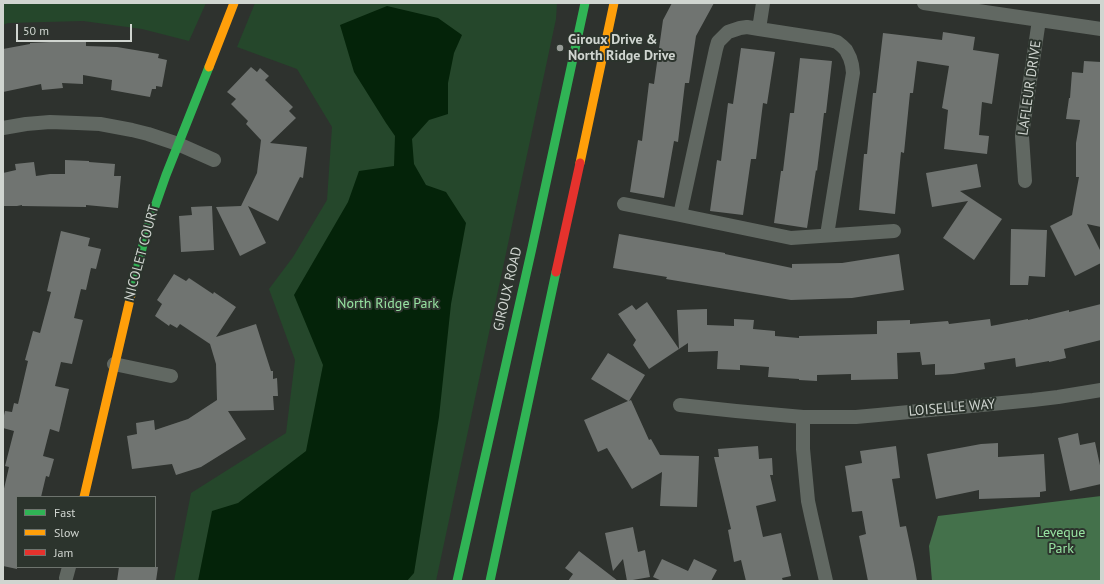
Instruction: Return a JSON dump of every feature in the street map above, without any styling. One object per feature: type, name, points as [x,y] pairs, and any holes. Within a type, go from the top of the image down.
[{"type":"main road","name":"NICOLET COURT","points":[[84,496],[146,232],[178,144],[234,3]]},
{"type":"main road","name":"GIROUX ROAD","points":[[457,581],[585,3]]},
{"type":"main road","points":[[490,581],[614,3]]},
{"type":"street","points":[[759,29],[763,3]]},
{"type":"street","name":"LAFLEUR DRIVE","points":[[924,3],[1101,29]]},
{"type":"street","name":"LAFLEUR DRIVE","points":[[1026,181],[1022,136],[1039,20]]},
{"type":"street","points":[[680,215],[718,42],[728,32],[747,27],[837,42],[846,50],[850,58],[853,73],[827,235]]},
{"type":"street","points":[[3,128],[50,122],[92,124],[132,130],[178,144],[214,160]]},
{"type":"street","points":[[624,204],[791,238],[894,231]]},
{"type":"street","points":[[114,364],[171,376]]},
{"type":"street","name":"LOISELLE WAY","points":[[680,405],[803,417],[825,417],[878,415],[1039,400],[1101,390]]},
{"type":"street","points":[[803,417],[803,449],[808,501],[826,581]]},
{"type":"green space","points":[[3,3],[206,3],[189,41],[142,29],[83,21],[8,23],[3,25]]},
{"type":"green space","name":"North Ridge Park","points":[[255,3],[557,3],[556,19],[436,581],[174,581],[191,493],[286,433],[295,360],[269,289],[293,257],[327,200],[332,127],[297,69],[237,47]]},
{"type":"green space","name":"Leveque Park","points":[[1101,496],[1101,581],[932,581],[929,546],[938,516]]},
{"type":"shaded area","points":[[387,6],[438,18],[462,35],[454,53],[448,83],[448,114],[429,120],[412,139],[414,164],[426,185],[446,192],[466,223],[451,304],[439,417],[414,573],[407,581],[198,581],[212,511],[238,503],[306,451],[323,365],[294,295],[348,202],[359,171],[394,166],[395,136],[354,72],[340,25]]},
{"type":"building","points":[[672,3],[714,3],[696,36],[689,83],[685,83],[678,142],[674,141],[664,198],[630,192],[638,140],[642,141],[649,83],[654,84],[663,20]]},
{"type":"building","points":[[943,32],[975,37],[973,50],[999,54],[992,104],[982,102],[979,135],[989,136],[987,154],[944,149],[948,110],[942,108],[949,66],[917,61],[913,93],[910,93],[904,153],[901,152],[895,214],[859,210],[864,154],[867,154],[873,93],[876,93],[883,33],[942,40]]},
{"type":"building","points":[[69,41],[86,42],[86,46],[117,47],[159,54],[158,58],[167,60],[162,87],[156,86],[156,89],[152,89],[150,97],[111,90],[112,80],[83,75],[83,84],[62,83],[63,88],[42,90],[41,84],[3,92],[3,49],[30,43]]},
{"type":"building","points":[[741,48],[775,52],[767,104],[763,103],[756,159],[751,159],[743,215],[710,211],[717,160],[721,161],[728,103],[733,104]]},
{"type":"building","points":[[800,58],[832,61],[826,113],[824,113],[817,171],[816,170],[807,228],[774,223],[781,171],[783,171],[790,113],[794,113]]},
{"type":"building","points":[[1084,61],[1101,62],[1101,227],[1087,224],[1101,252],[1101,263],[1075,276],[1050,226],[1072,215],[1079,177],[1076,177],[1076,143],[1080,120],[1066,119],[1070,98],[1072,72],[1083,73]]},
{"type":"building","points":[[251,67],[257,72],[260,68],[269,76],[265,80],[293,107],[289,111],[296,118],[270,143],[307,147],[303,178],[300,177],[278,221],[248,206],[266,243],[240,256],[216,207],[241,206],[257,173],[261,140],[246,124],[248,121],[231,104],[236,99],[227,92]]},
{"type":"building","points":[[65,160],[115,164],[114,176],[121,176],[118,208],[86,205],[86,207],[22,205],[3,206],[3,173],[16,170],[15,164],[34,162],[36,176],[65,174]]},
{"type":"building","points":[[977,164],[981,187],[960,191],[1002,219],[974,260],[943,238],[968,201],[932,207],[926,173]]},
{"type":"building","points":[[212,206],[214,250],[181,252],[179,216],[192,215],[191,207]]},
{"type":"building","points":[[1011,229],[1047,230],[1045,277],[1029,276],[1028,285],[1010,285]]},
{"type":"building","points":[[61,231],[90,238],[88,246],[101,249],[96,269],[91,268],[86,290],[81,289],[74,318],[83,320],[72,364],[61,362],[55,386],[69,389],[59,432],[50,429],[43,456],[54,459],[49,477],[46,476],[41,496],[16,496],[17,569],[3,566],[3,493],[9,467],[5,466],[14,431],[3,428],[3,420],[5,411],[12,412],[14,403],[18,404],[28,361],[25,360],[33,331],[40,333],[51,292],[47,291]]},
{"type":"building","points":[[619,234],[725,253],[792,268],[792,264],[842,263],[899,254],[904,290],[852,298],[791,300],[666,279],[667,277],[613,268]]},
{"type":"building","points":[[174,274],[186,281],[189,278],[213,294],[214,292],[236,307],[216,337],[256,324],[271,371],[273,371],[273,379],[277,378],[278,396],[273,396],[274,410],[228,411],[246,439],[201,467],[176,475],[172,464],[132,469],[127,436],[137,434],[136,423],[154,420],[155,430],[188,419],[217,400],[216,364],[210,344],[180,324],[177,328],[170,324],[169,326],[155,316],[162,304],[157,300]]},
{"type":"building","points":[[647,302],[679,349],[649,369],[633,345],[636,340],[618,314],[632,305],[636,310]]},
{"type":"building","points":[[1101,304],[1101,340],[1064,349],[1066,358],[1016,367],[1015,358],[984,363],[985,369],[953,374],[935,375],[935,364],[922,365],[920,352],[897,353],[898,379],[851,380],[851,374],[817,375],[817,381],[799,380],[768,377],[769,367],[740,365],[740,370],[717,369],[718,351],[688,352],[688,343],[679,349],[677,310],[707,309],[707,325],[734,326],[734,319],[754,320],[753,329],[775,331],[775,336],[799,338],[799,336],[877,334],[877,321],[910,320],[910,324],[948,321],[949,324],[990,319],[991,326],[1028,320],[1069,310],[1069,312]]},
{"type":"building","points":[[608,353],[645,375],[629,401],[631,400],[649,440],[651,439],[660,455],[699,456],[697,507],[660,506],[662,472],[632,489],[607,448],[598,452],[584,420],[628,401],[591,379]]},
{"type":"building","points":[[1078,433],[1080,445],[1095,442],[1101,470],[1101,484],[1070,491],[1058,438]]},
{"type":"building","points":[[998,443],[998,457],[1044,454],[1046,491],[1040,492],[1040,497],[979,499],[979,490],[936,499],[927,454],[981,444]]},
{"type":"building","points":[[758,446],[759,459],[772,458],[773,475],[770,475],[776,501],[756,506],[763,537],[781,533],[791,576],[782,578],[783,581],[746,581],[741,560],[734,562],[728,530],[731,529],[714,457],[719,457],[718,449]]},
{"type":"building","points":[[896,446],[900,478],[892,479],[900,527],[906,526],[917,581],[868,581],[859,536],[866,534],[862,511],[852,512],[845,466],[862,463],[860,451]]},
{"type":"building","points":[[633,527],[638,552],[645,550],[650,577],[627,581],[623,559],[613,571],[605,533]]},
{"type":"building","points":[[579,551],[618,581],[568,581],[573,574],[565,568]]},
{"type":"building","points":[[662,559],[688,571],[694,559],[717,570],[711,581],[662,581],[653,577]]},
{"type":"building","points":[[158,567],[156,581],[117,581],[119,568]]},
{"type":"traffic: fast","points":[[457,581],[532,248],[585,3]]},
{"type":"traffic: fast","points":[[131,295],[146,232],[166,175],[209,67]]},
{"type":"traffic: fast","points":[[490,581],[556,272]]},
{"type":"traffic: slow","points":[[209,67],[234,3]]},
{"type":"traffic: slow","points":[[580,163],[614,3]]},
{"type":"traffic: slow","points":[[84,496],[131,295]]},
{"type":"traffic: jam","points":[[556,272],[580,163]]},
{"type":"place","name":"Giroux Drive & North Ridge Drive","points":[[560,48]]}]
